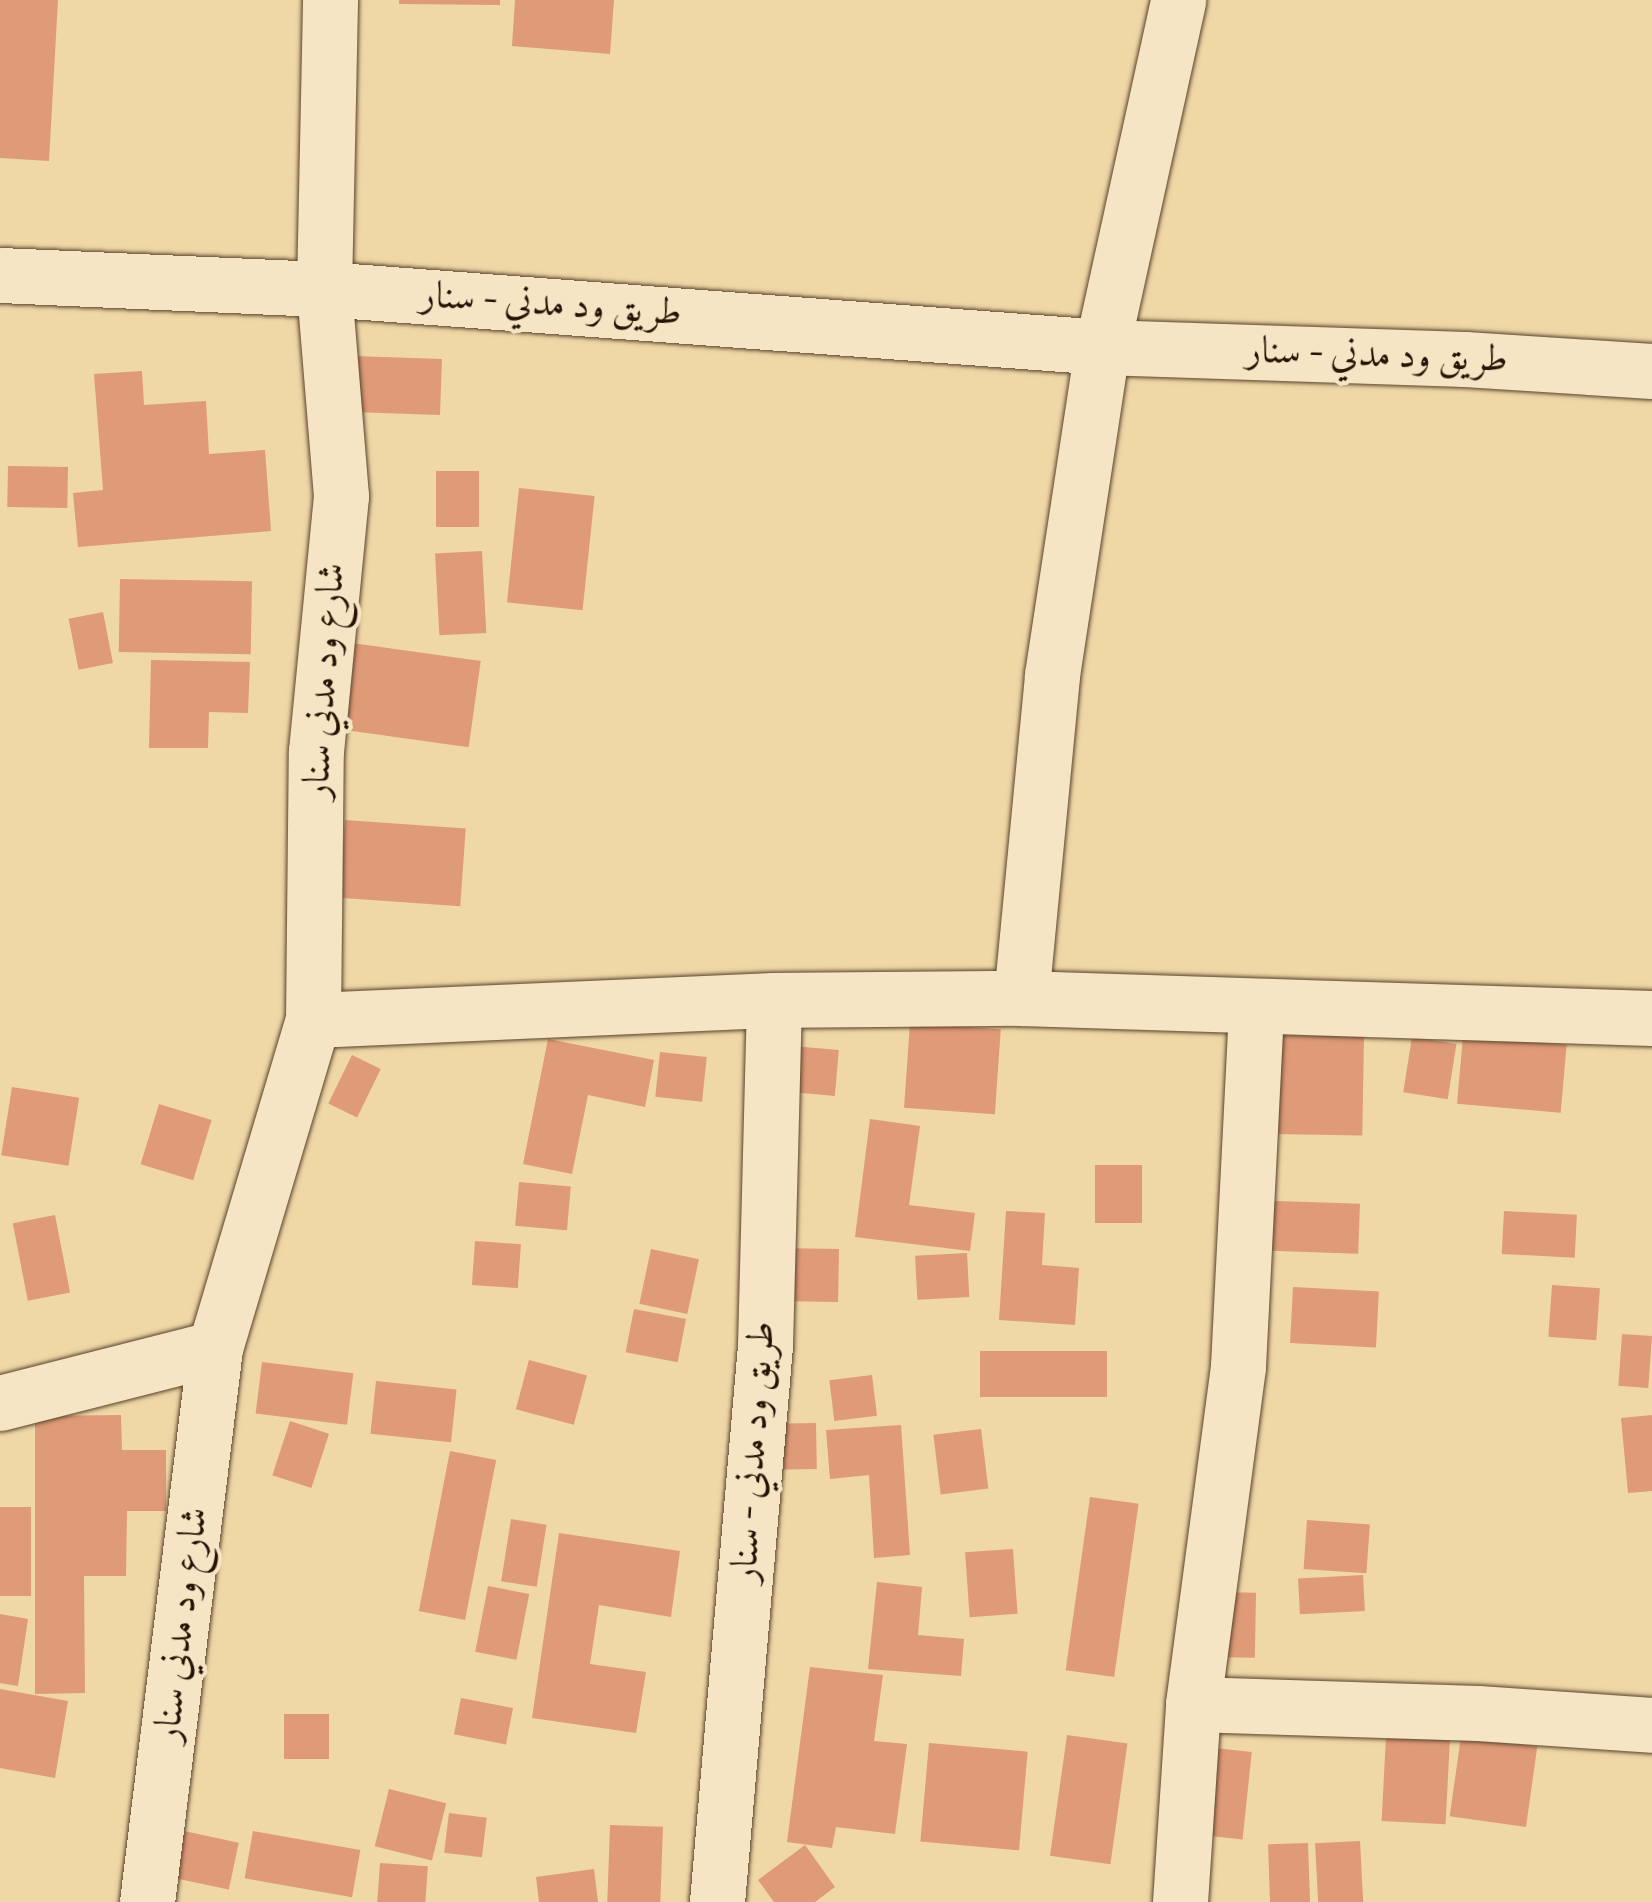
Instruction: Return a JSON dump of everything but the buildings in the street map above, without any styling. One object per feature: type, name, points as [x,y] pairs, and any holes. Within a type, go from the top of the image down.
[{"type":"street","name":"شارع ود مدني سنار","points":[[147,1902],[215,1348],[312,1020],[316,751],[341,496],[324,288],[330,0]]},
{"type":"street","points":[[1021,998],[1052,675],[1102,347],[1178,0]]},
{"type":"street","name":"طريق ود مدني - سنار","points":[[0,275],[324,288],[1102,347],[1466,359],[1652,371]]},
{"type":"street","points":[[312,1020],[774,1000],[1021,998],[1652,1018]]},
{"type":"street","name":"طريق ود مدني - سنار","points":[[718,1902],[765,1345],[774,1000]]},
{"type":"street","points":[[1180,1902],[1193,1704],[1238,1366],[1256,1006]]},
{"type":"street","points":[[0,1403],[215,1348]]},
{"type":"street","points":[[1193,1704],[1478,1713],[1652,1725]]}]
